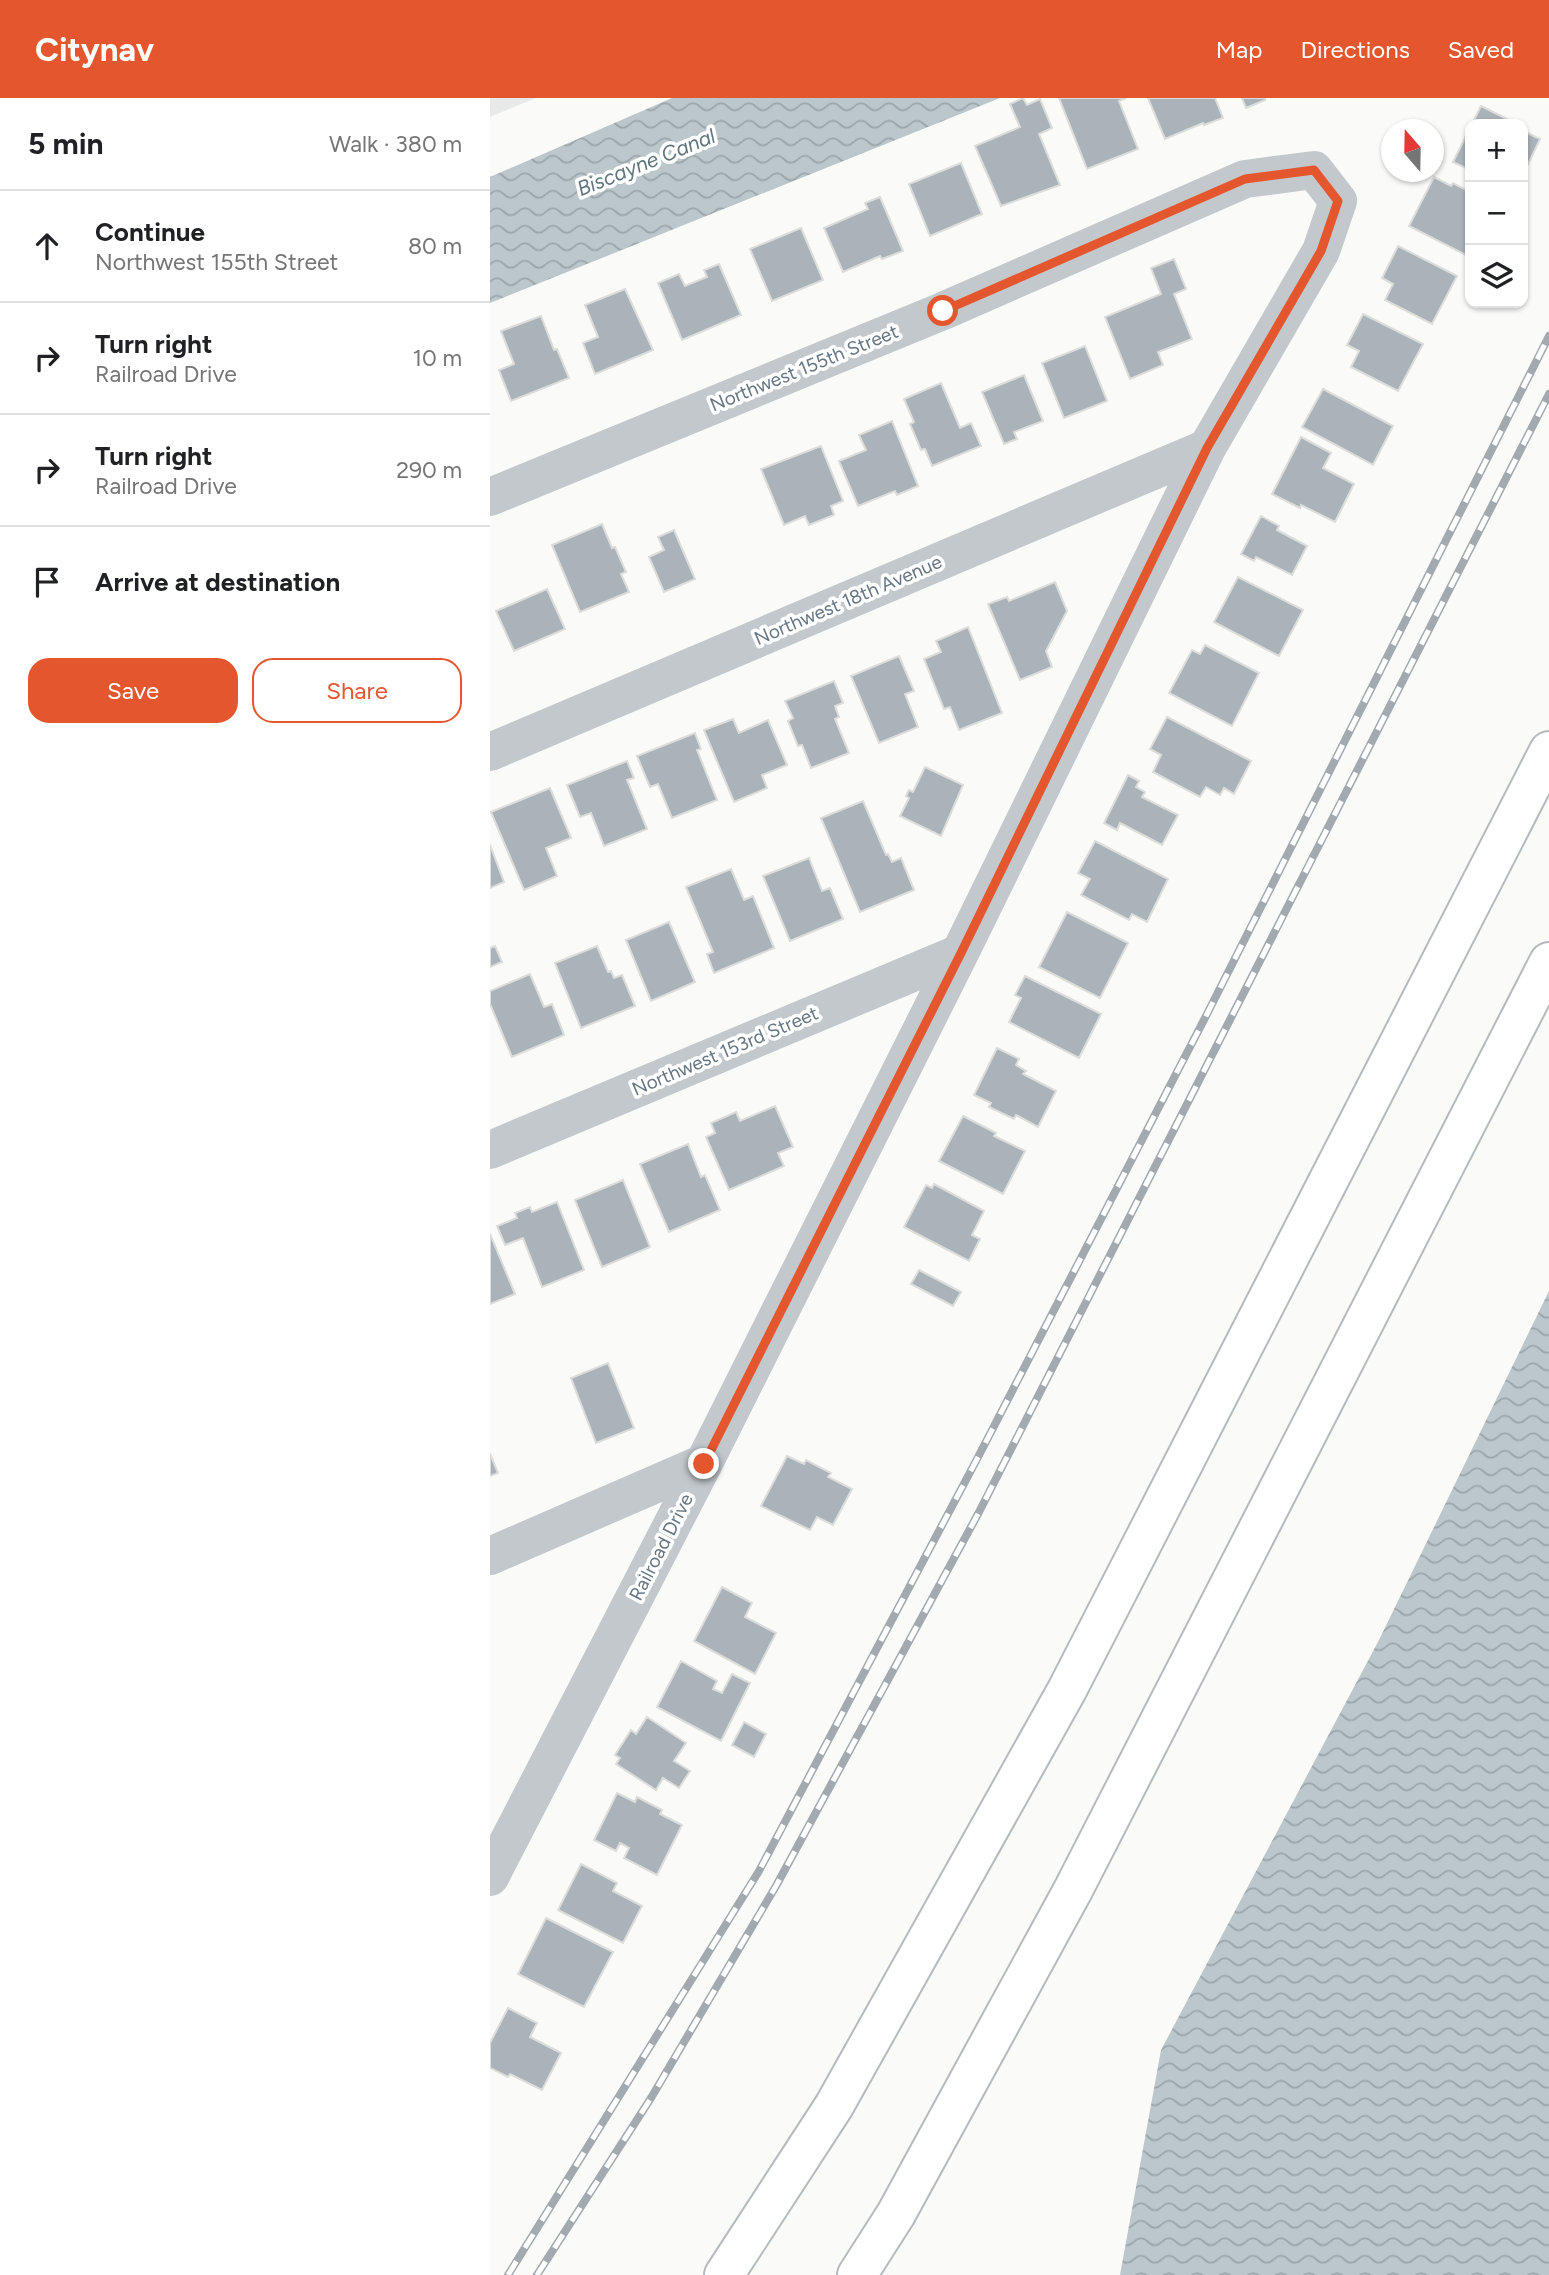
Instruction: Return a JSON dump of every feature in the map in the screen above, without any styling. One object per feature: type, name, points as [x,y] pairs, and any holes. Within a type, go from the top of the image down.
[{"type":"main road","points":[[724,2275],[834,2106],[1067,1690],[1549,751]]},
{"type":"main road","points":[[857,2275],[896,2214],[1073,1890],[1549,962]]},
{"type":"street","name":"Railroad Drive","points":[[490,1877],[704,1464],[961,953],[1207,448],[1321,251],[1338,201],[1314,170]]},
{"type":"street","name":"Northwest 155th Street","points":[[490,497],[943,311],[1245,179],[1314,170]]},
{"type":"street","name":"Northwest 18th Avenue","points":[[490,752],[1207,448]]},
{"type":"street","name":"Northwest 153rd Street","points":[[490,1150],[961,953]]},
{"type":"street","points":[[490,1556],[704,1464]]},
{"type":"shaded area","points":[[490,98],[536,98],[490,117]]},
{"type":"water","name":"Biscayne Canal","points":[[672,98],[1000,98],[490,303],[490,177]]},
{"type":"water","points":[[1549,1291],[1549,2275],[1120,2275],[1161,2050],[1379,1640]]},
{"type":"building","points":[[1023,98],[1027,105],[1040,99],[1052,128],[1039,134],[1060,185],[1001,206],[975,146],[1020,127],[1010,104]]},
{"type":"building","points":[[1059,98],[1126,98],[1119,101],[1138,149],[1087,169]]},
{"type":"building","points":[[1148,98],[1215,98],[1223,118],[1204,125],[1203,123],[1165,139]]},
{"type":"building","points":[[1242,98],[1265,98],[1265,100],[1246,108]]},
{"type":"building","points":[[1481,106],[1507,119],[1474,119]]},
{"type":"building","points":[[1528,133],[1540,139],[1528,164]]},
{"type":"building","points":[[1465,138],[1465,168],[1453,162]]},
{"type":"building","points":[[961,163],[982,214],[930,236],[909,184]]},
{"type":"building","points":[[1431,182],[1443,182],[1451,186],[1453,183],[1465,189],[1465,254],[1409,226]]},
{"type":"building","points":[[880,197],[903,251],[882,259],[880,256],[843,272],[824,228],[868,209],[865,203]]},
{"type":"building","points":[[801,228],[823,280],[772,301],[750,249]]},
{"type":"building","points":[[1398,246],[1457,276],[1432,324],[1385,300],[1393,284],[1382,278]]},
{"type":"building","points":[[1174,259],[1186,289],[1174,294],[1192,339],[1158,352],[1163,365],[1130,379],[1105,317],[1161,294],[1151,268]]},
{"type":"building","points":[[719,264],[741,315],[682,340],[658,283],[679,274],[685,286],[707,277],[704,270]]},
{"type":"building","points":[[625,289],[653,350],[595,374],[583,343],[598,337],[585,305]]},
{"type":"building","points":[[1363,314],[1423,344],[1398,391],[1351,367],[1359,351],[1347,345]]},
{"type":"building","points":[[541,316],[554,350],[557,349],[569,378],[511,401],[499,370],[514,364],[501,331]]},
{"type":"building","points":[[1085,346],[1107,401],[1064,418],[1042,363]]},
{"type":"building","points":[[1024,375],[1043,421],[1014,432],[1017,439],[1004,444],[982,392]]},
{"type":"building","points":[[941,383],[960,428],[971,423],[981,446],[932,466],[925,449],[921,450],[910,424],[914,422],[904,399]]},
{"type":"building","points":[[1323,389],[1393,426],[1373,465],[1302,427]]},
{"type":"building","points":[[892,421],[918,486],[897,495],[895,491],[858,506],[839,461],[866,450],[859,435]]},
{"type":"building","points":[[1301,437],[1331,453],[1323,468],[1354,484],[1335,522],[1272,494]]},
{"type":"building","points":[[821,446],[843,501],[831,506],[834,515],[809,525],[805,516],[784,525],[761,469]]},
{"type":"building","points":[[1261,516],[1279,526],[1277,530],[1307,546],[1292,575],[1256,557],[1254,561],[1241,554]]},
{"type":"building","points":[[602,524],[626,572],[621,574],[629,592],[580,612],[552,545]]},
{"type":"building","points":[[674,530],[695,579],[664,592],[649,557],[664,550],[658,537]]},
{"type":"building","points":[[1238,577],[1303,610],[1279,656],[1214,622]]},
{"type":"building","points":[[1055,582],[1067,611],[1046,651],[1052,667],[1020,680],[988,604],[1007,597],[1009,601]]},
{"type":"building","points":[[547,589],[565,629],[514,651],[496,611]]},
{"type":"building","points":[[968,627],[1002,713],[959,730],[950,707],[944,709],[924,659],[941,652],[936,641]]},
{"type":"building","points":[[1205,645],[1259,673],[1232,726],[1169,693],[1192,650],[1200,654]]},
{"type":"building","points":[[899,656],[914,691],[905,694],[918,727],[879,743],[851,676]]},
{"type":"building","points":[[834,681],[843,703],[835,706],[839,717],[835,719],[849,753],[811,768],[788,721],[793,718],[785,701]]},
{"type":"building","points":[[1167,717],[1251,761],[1234,794],[1224,788],[1220,795],[1206,787],[1200,797],[1153,772],[1161,755],[1150,749]]},
{"type":"building","points":[[733,719],[739,733],[768,720],[787,765],[762,775],[767,788],[734,802],[704,730]]},
{"type":"building","points":[[695,733],[701,749],[697,750],[717,800],[672,818],[658,784],[650,787],[637,756]]},
{"type":"building","points":[[627,761],[634,778],[627,780],[647,829],[604,846],[591,813],[580,817],[567,785]]},
{"type":"building","points":[[925,767],[963,785],[941,836],[900,816],[909,798],[906,796],[909,790],[913,792]]},
{"type":"building","points":[[1128,775],[1139,781],[1136,787],[1145,792],[1142,797],[1178,815],[1162,845],[1120,823],[1117,830],[1104,823]]},
{"type":"building","points":[[550,788],[571,838],[546,848],[557,876],[524,890],[491,812]]},
{"type":"building","points":[[863,801],[886,855],[888,854],[892,862],[901,858],[914,890],[860,912],[821,818]]},
{"type":"building","points":[[1095,841],[1168,879],[1147,922],[1132,914],[1129,920],[1081,895],[1090,879],[1078,873]]},
{"type":"building","points":[[490,845],[504,882],[490,888]]},
{"type":"building","points":[[809,858],[822,891],[830,888],[843,919],[790,941],[763,876]]},
{"type":"building","points":[[731,869],[744,900],[753,896],[774,948],[714,973],[707,954],[713,952],[686,887]]},
{"type":"building","points":[[1067,912],[1128,943],[1100,998],[1039,967]]},
{"type":"building","points":[[669,922],[695,982],[651,1001],[626,940]]},
{"type":"building","points":[[495,946],[502,962],[490,967],[490,948]]},
{"type":"building","points":[[597,946],[608,972],[611,971],[614,978],[622,975],[635,1006],[581,1028],[555,963]]},
{"type":"building","points":[[530,974],[544,1007],[552,1004],[564,1035],[512,1057],[490,1004],[490,991]]},
{"type":"building","points":[[1025,976],[1101,1014],[1079,1058],[1009,1022],[1021,998],[1015,995]]},
{"type":"building","points":[[997,1048],[1019,1059],[1016,1065],[1026,1071],[1023,1074],[1056,1091],[1038,1127],[1016,1115],[1014,1119],[989,1107],[991,1103],[974,1095]]},
{"type":"building","points":[[775,1106],[793,1147],[778,1153],[784,1166],[729,1190],[706,1137],[715,1133],[711,1123],[736,1112],[740,1121]]},
{"type":"building","points":[[963,1116],[996,1133],[994,1136],[1025,1151],[1003,1194],[939,1161]]},
{"type":"building","points":[[688,1144],[701,1177],[705,1175],[720,1210],[669,1232],[640,1164]]},
{"type":"building","points":[[623,1180],[650,1247],[602,1267],[575,1200]]},
{"type":"building","points":[[934,1184],[984,1211],[972,1235],[980,1239],[969,1261],[904,1227],[926,1185],[932,1188]]},
{"type":"building","points":[[557,1202],[584,1270],[542,1287],[523,1238],[505,1245],[497,1226],[517,1218],[515,1213],[530,1207],[532,1212]]},
{"type":"building","points":[[490,1234],[515,1294],[490,1304]]},
{"type":"building","points":[[919,1270],[961,1292],[953,1306],[911,1284]]},
{"type":"building","points":[[608,1363],[634,1428],[596,1443],[571,1378]]},
{"type":"building","points":[[490,1454],[498,1473],[490,1476]]},
{"type":"building","points":[[787,1456],[804,1464],[806,1460],[831,1473],[828,1477],[852,1489],[833,1525],[817,1517],[810,1530],[761,1506]]},
{"type":"building","points":[[722,1587],[752,1603],[745,1617],[776,1633],[755,1674],[694,1641]]},
{"type":"building","points":[[681,1661],[717,1681],[713,1689],[722,1693],[732,1674],[750,1683],[721,1741],[657,1707]]},
{"type":"building","points":[[647,1717],[686,1743],[674,1761],[690,1771],[679,1788],[663,1778],[656,1790],[616,1764],[620,1758],[615,1755],[631,1730],[636,1734]]},
{"type":"building","points":[[744,1722],[766,1734],[754,1757],[732,1745]]},
{"type":"building","points":[[617,1793],[635,1802],[637,1797],[662,1810],[660,1814],[682,1825],[657,1875],[624,1858],[629,1848],[620,1843],[616,1851],[594,1840]]},
{"type":"building","points":[[581,1864],[617,1883],[613,1891],[642,1906],[623,1943],[558,1910]]},
{"type":"building","points":[[546,1918],[613,1952],[584,2007],[518,1974]]},
{"type":"building","points":[[508,2008],[537,2023],[530,2037],[561,2053],[542,2090],[510,2074],[508,2077],[490,2068],[490,2043]]},
{"type":"railway","points":[[508,2275],[759,1871],[976,1461],[1207,1014],[1549,336]]},
{"type":"railway","points":[[537,2275],[651,2098],[776,1886],[978,1514],[1549,394]]},
{"type":"route","points":[[704,1464],[961,953],[1207,448],[1321,251],[1338,201],[1314,170],[1245,179],[943,311]]}]
